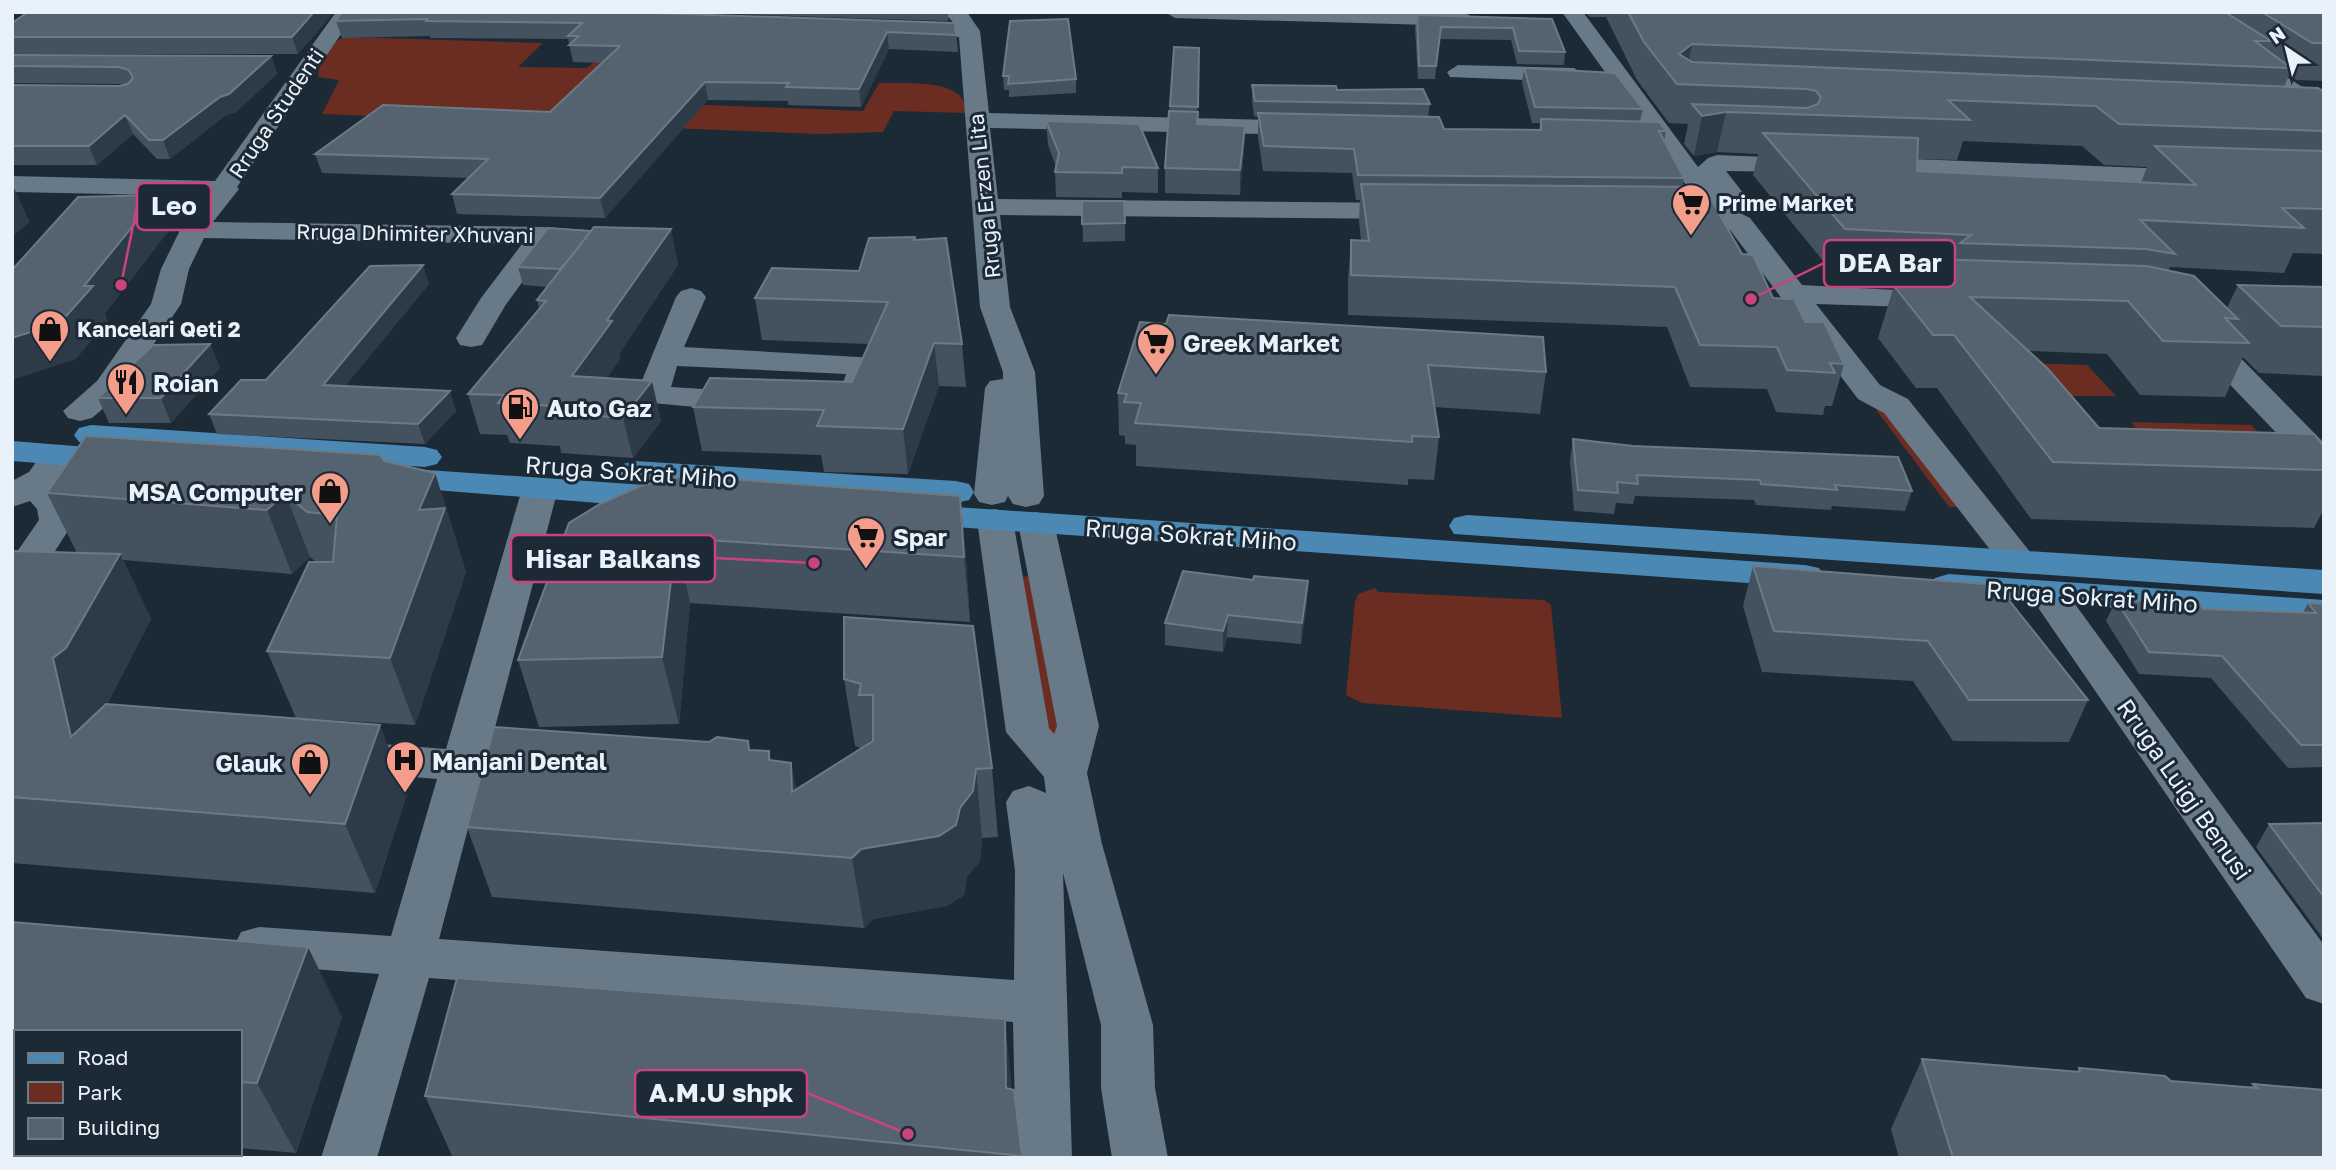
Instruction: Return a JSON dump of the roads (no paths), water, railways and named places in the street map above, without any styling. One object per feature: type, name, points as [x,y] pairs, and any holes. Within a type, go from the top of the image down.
[{"type":"main road","points":[[12,430],[51,462]]},
{"type":"main road","points":[[12,451],[51,462]]},
{"type":"main road","name":"Rruga Sokrat Miho","points":[[51,462],[540,489],[1013,508],[2033,577],[2324,582]]},
{"type":"main road","name":"Rruga Sokrat Miho","points":[[51,462],[1013,508],[1980,559]]},
{"type":"main road","points":[[1980,559],[2033,577]]},
{"type":"main road","name":"Rruga Sokrat Miho","points":[[2033,577],[2324,612]]},
{"type":"street","name":"Rruga Studenti","points":[[51,462],[97,399],[121,372],[166,304],[168,287],[194,230],[226,189],[308,64],[346,12]]},
{"type":"street","points":[[886,29],[969,31],[962,18],[951,12]]},
{"type":"street","points":[[1175,12],[1484,21]]},
{"type":"street","points":[[2172,12],[2318,107]]},
{"type":"street","points":[[2190,12],[2318,107]]},
{"type":"street","points":[[1569,20],[1618,76],[1730,219],[1795,294],[1869,392],[1865,407],[1980,559]]},
{"type":"street","name":"Rruga Erzen Lita","points":[[969,31],[975,120],[995,307],[1005,333],[1010,360],[1019,372],[1013,508]]},
{"type":"street","points":[[281,64],[308,64]]},
{"type":"street","points":[[1458,72],[1618,76]]},
{"type":"street","points":[[975,120],[1332,128]]},
{"type":"street","points":[[1692,214],[1730,219],[1750,217],[1710,168],[1717,163],[2213,178]]},
{"type":"street","points":[[12,184],[226,189]]},
{"type":"street","points":[[986,207],[1436,211]]},
{"type":"street","name":"Rruga Dhimiter Xhuvani","points":[[194,230],[543,235],[622,239]]},
{"type":"street","points":[[471,338],[491,304],[543,235]]},
{"type":"street","points":[[1795,294],[1968,300]]},
{"type":"street","points":[[691,298],[665,356],[652,395],[779,404]]},
{"type":"street","points":[[2224,318],[2182,316],[2324,463]]},
{"type":"street","points":[[665,356],[865,365],[850,408],[825,407]]},
{"type":"street","name":"Rruga Luigj Benusi","points":[[1869,392],[1896,405],[2033,577],[2324,984]]},
{"type":"street","points":[[12,553],[51,462]]},
{"type":"street","points":[[12,588],[57,520],[51,462]]},
{"type":"street","points":[[349,1158],[409,958],[460,767],[540,489]]},
{"type":"street","points":[[1013,508],[1078,726],[1047,788],[1039,871],[1039,1003],[1044,1158]]},
{"type":"street","points":[[1013,508],[1028,732],[1047,788],[1079,844],[1127,1025],[1128,1088],[1140,1158]]},
{"type":"street","points":[[300,752],[460,767],[527,770]]},
{"type":"street","points":[[217,942],[1039,1003]]},
{"type":"place","name":"Prime Market","points":[[1691,237]]},
{"type":"place","name":"Leo","points":[[121,285]]},
{"type":"place","name":"DEA Bar","points":[[1751,299]]},
{"type":"place","name":"Kancelari Qeti 2","points":[[50,363]]},
{"type":"place","name":"Greek Market","points":[[1156,376]]},
{"type":"place","name":"Roian","points":[[126,416]]},
{"type":"place","name":"Auto Gaz","points":[[520,441]]},
{"type":"place","name":"MSA Computer","points":[[330,525]]},
{"type":"place","name":"Hisar Balkans","points":[[814,563]]},
{"type":"place","name":"Spar","points":[[866,570]]},
{"type":"place","name":"Manjani Dental","points":[[405,794]]},
{"type":"place","name":"Glauk","points":[[310,796]]},
{"type":"place","name":"A.M.U shpk","points":[[908,1134]]}]
